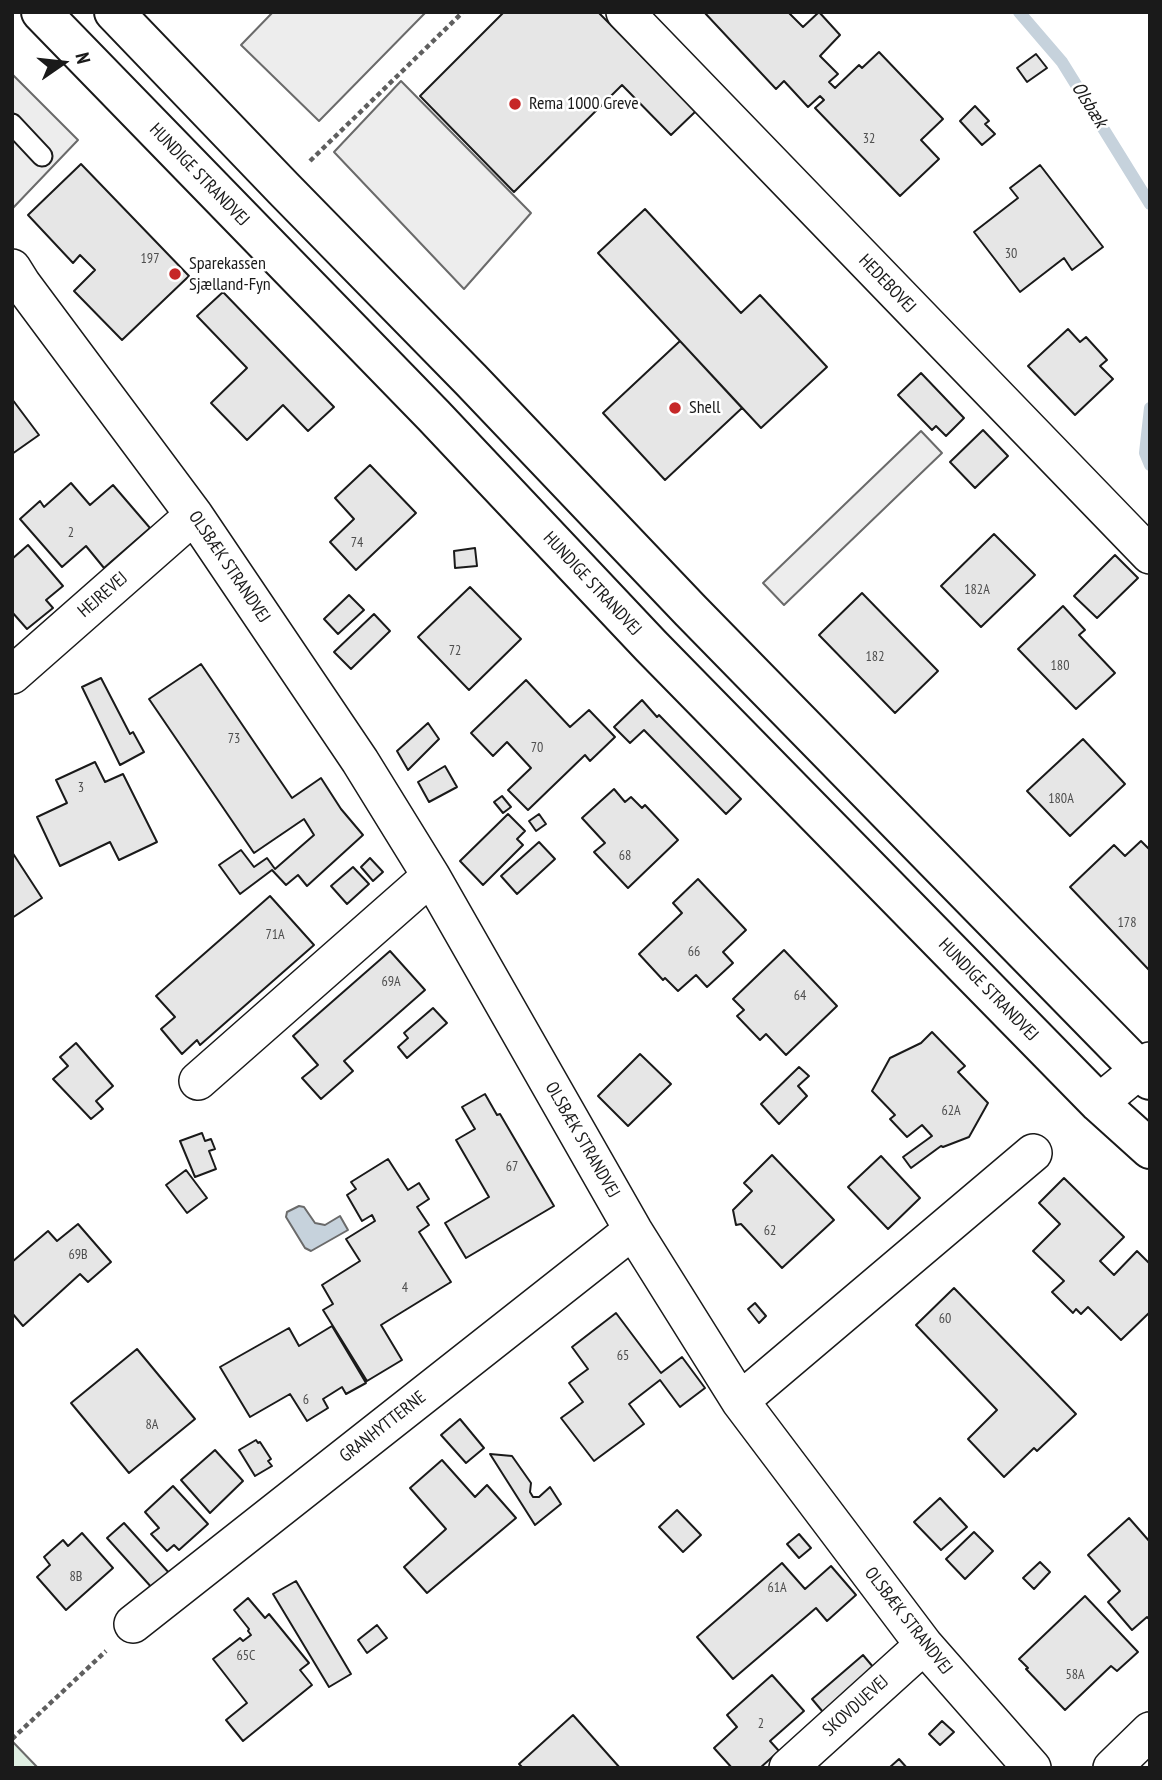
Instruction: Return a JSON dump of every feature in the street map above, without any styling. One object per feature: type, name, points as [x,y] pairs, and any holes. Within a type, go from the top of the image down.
[{"type":"main road","name":"HUNDIGE STRANDVEJ","points":[[41,12],[434,416],[651,646],[1099,1103],[1150,1149]]},
{"type":"main road","points":[[114,12],[690,610],[1147,1070]]},
{"type":"street","name":"HEDEBOVEJ","points":[[625,12],[1150,555]]},
{"type":"street","name":"OLSBÆK STRANDVEJ","points":[[16,281],[194,515],[360,761],[431,876],[633,1230],[740,1401],[924,1645],[1032,1768]]},
{"type":"street","name":"HEJREVEJ","points":[[12,675],[194,515]]},
{"type":"street","points":[[198,1081],[431,876]]},
{"type":"street","points":[[1099,1103],[1147,1070]]},
{"type":"street","points":[[740,1401],[1033,1153]]},
{"type":"street","name":"GRANHYTTERNE","points":[[132,1624],[633,1230]]},
{"type":"street","name":"SKOVDUEVEJ","points":[[788,1768],[924,1645]]},
{"type":"street","points":[[1112,1768],[1150,1731]]},
{"type":"lane","points":[[12,124],[42,156]]},
{"type":"path","points":[[282,188],[463,12]]},
{"type":"path","points":[[12,1739],[84,1673],[132,1624]]},
{"type":"green space","points":[[12,1741],[38,1768],[12,1768]]},
{"type":"shaded area","points":[[273,12],[426,12],[319,121],[241,45]]},
{"type":"shaded area","points":[[12,74],[78,140],[12,209]]},
{"type":"shaded area","points":[[401,81],[531,213],[464,289],[334,152]]},
{"type":"shaded area","points":[[921,431],[942,453],[784,605],[763,583]]},
{"type":"shaded area","points":[[299,1206],[304,1207],[315,1223],[325,1225],[340,1216],[348,1230],[311,1251],[305,1248],[286,1217],[287,1212]]},
{"type":"building","name":"Rema 1000 Greve","points":[[504,12],[598,12],[696,111],[671,135],[622,85],[514,192],[420,96]]},
{"type":"building","points":[[704,12],[788,12],[803,27],[819,12],[840,35],[820,56],[838,74],[829,82],[835,88],[859,65],[862,68],[879,52],[943,119],[921,140],[939,159],[900,196],[815,108],[824,100],[820,96],[808,107],[784,81],[776,89]]},
{"type":"building","points":[[1036,54],[1047,68],[1027,82],[1017,68]]},
{"type":"building","points":[[975,106],[989,121],[985,124],[995,134],[982,145],[960,121]]},
{"type":"building","points":[[81,164],[189,276],[122,340],[74,291],[95,270],[80,255],[73,263],[28,215]]},
{"type":"building","points":[[1040,165],[1103,247],[1072,270],[1064,258],[1020,292],[974,232],[1018,198],[1010,188]]},
{"type":"building","points":[[645,209],[741,313],[760,295],[827,367],[761,428],[598,253]]},
{"type":"building","points":[[223,292],[334,407],[308,431],[283,405],[247,440],[211,403],[247,368],[197,316]]},
{"type":"building","points":[[1068,329],[1080,342],[1086,337],[1107,360],[1100,366],[1113,379],[1075,415],[1028,366]]},
{"type":"building","points":[[680,341],[742,408],[665,480],[603,413]]},
{"type":"building","points":[[921,373],[964,418],[946,436],[936,426],[932,430],[898,395]]},
{"type":"building","points":[[12,399],[39,435],[12,454]]},
{"type":"building","points":[[983,430],[1008,456],[975,488],[950,462]]},
{"type":"building","points":[[370,465],[416,513],[356,570],[330,542],[354,519],[335,498]]},
{"type":"building","points":[[71,483],[90,505],[113,485],[150,528],[104,568],[86,546],[62,567],[20,519],[40,501],[44,507]]},
{"type":"building","points":[[994,534],[1035,575],[981,627],[941,586]]},
{"type":"building","points":[[28,545],[63,586],[46,600],[53,608],[27,629],[12,612],[12,559]]},
{"type":"building","points":[[475,548],[477,566],[455,568],[454,551]]},
{"type":"building","points":[[1115,555],[1138,578],[1097,618],[1074,596]]},
{"type":"building","points":[[470,587],[521,639],[469,690],[418,637]]},
{"type":"building","points":[[862,593],[938,671],[895,713],[819,635]]},
{"type":"building","points":[[349,595],[364,610],[338,634],[324,619]]},
{"type":"building","points":[[1063,606],[1085,630],[1079,635],[1115,673],[1076,709],[1018,649]]},
{"type":"building","points":[[374,614],[390,631],[351,669],[334,652]]},
{"type":"building","points":[[201,664],[292,798],[321,778],[341,809],[363,835],[307,886],[298,875],[286,885],[272,870],[240,894],[219,865],[241,850],[254,867],[267,858],[275,869],[314,835],[304,819],[254,853],[149,699]]},
{"type":"building","points":[[101,678],[130,734],[133,732],[144,752],[120,765],[82,687]]},
{"type":"building","points":[[526,680],[570,727],[589,710],[615,737],[590,761],[585,755],[528,810],[508,790],[531,768],[507,742],[493,756],[471,733]]},
{"type":"building","points":[[642,700],[741,799],[726,814],[644,730],[630,743],[614,727]]},
{"type":"building","points":[[428,723],[439,739],[408,770],[397,751]]},
{"type":"building","points":[[1083,739],[1125,784],[1070,836],[1027,791]]},
{"type":"building","points":[[95,762],[105,782],[123,774],[157,842],[119,860],[110,842],[60,866],[37,817],[67,803],[56,780]]},
{"type":"building","points":[[445,766],[457,787],[429,802],[418,782]]},
{"type":"building","points":[[614,789],[625,802],[631,797],[642,808],[645,805],[678,840],[628,888],[594,852],[605,843],[582,818]]},
{"type":"building","points":[[502,796],[511,807],[503,813],[494,802]]},
{"type":"building","points":[[508,814],[525,831],[517,839],[523,845],[483,885],[460,861]]},
{"type":"building","points":[[539,814],[546,824],[536,831],[529,821]]},
{"type":"building","points":[[1141,841],[1150,850],[1150,971],[1070,887],[1114,845],[1125,856]]},
{"type":"building","points":[[539,842],[555,859],[517,894],[501,876]]},
{"type":"building","points":[[12,852],[42,898],[12,918]]},
{"type":"building","points":[[370,858],[383,872],[373,881],[361,867]]},
{"type":"building","points":[[353,867],[369,884],[347,904],[331,886]]},
{"type":"building","points":[[698,879],[746,930],[723,952],[733,963],[707,987],[696,975],[678,991],[665,978],[663,980],[639,954],[682,913],[673,903]]},
{"type":"building","points":[[270,896],[314,945],[200,1045],[197,1040],[182,1054],[161,1029],[175,1017],[156,996]]},
{"type":"building","points":[[784,950],[837,1006],[786,1055],[766,1034],[760,1040],[737,1016],[744,1010],[733,999]]},
{"type":"building","points":[[390,951],[425,990],[344,1061],[353,1071],[321,1099],[302,1078],[318,1065],[293,1036]]},
{"type":"building","points":[[433,1008],[447,1023],[407,1058],[398,1047],[408,1038],[404,1033]]},
{"type":"building","points":[[932,1032],[965,1066],[958,1072],[988,1103],[969,1137],[941,1146],[911,1168],[903,1157],[932,1136],[922,1125],[907,1137],[890,1119],[895,1115],[872,1091],[890,1058],[921,1043]]},
{"type":"building","points":[[76,1043],[113,1086],[96,1101],[103,1109],[91,1119],[53,1079],[68,1066],[60,1057]]},
{"type":"building","points":[[640,1054],[671,1084],[628,1126],[598,1096]]},
{"type":"building","points":[[799,1067],[809,1076],[798,1086],[807,1096],[779,1124],[761,1104]]},
{"type":"building","points":[[485,1094],[497,1115],[500,1114],[554,1206],[466,1258],[445,1223],[489,1197],[456,1140],[475,1129],[462,1107]]},
{"type":"building","points":[[202,1133],[205,1141],[211,1139],[215,1149],[209,1151],[216,1169],[195,1177],[180,1141]]},
{"type":"building","points":[[772,1155],[834,1220],[782,1268],[741,1224],[736,1225],[733,1210],[752,1191],[744,1183]]},
{"type":"building","points":[[881,1156],[920,1198],[888,1229],[848,1187]]},
{"type":"building","points":[[388,1159],[408,1190],[419,1183],[429,1199],[417,1207],[429,1225],[419,1232],[451,1282],[381,1325],[402,1360],[367,1381],[323,1310],[333,1304],[322,1285],[360,1261],[346,1239],[375,1221],[372,1215],[362,1221],[347,1195],[356,1189],[351,1182]]},
{"type":"building","points":[[186,1170],[207,1198],[187,1213],[166,1185]]},
{"type":"building","points":[[1064,1178],[1124,1237],[1100,1261],[1114,1275],[1137,1251],[1150,1264],[1150,1312],[1121,1340],[1088,1307],[1081,1314],[1076,1309],[1073,1313],[1052,1292],[1064,1281],[1033,1251],[1060,1224],[1039,1203]]},
{"type":"building","points":[[78,1224],[111,1262],[88,1282],[80,1274],[23,1326],[12,1313],[12,1262],[48,1231],[57,1241]]},
{"type":"building","points":[[954,1288],[1076,1414],[1037,1451],[1034,1448],[1004,1477],[968,1439],[997,1410],[916,1325]]},
{"type":"building","points":[[755,1303],[766,1316],[759,1323],[748,1309]]},
{"type":"building","points":[[616,1313],[661,1373],[682,1357],[705,1388],[680,1407],[660,1380],[629,1404],[644,1424],[594,1461],[561,1418],[583,1402],[569,1383],[588,1369],[572,1347]]},
{"type":"building","points":[[332,1326],[366,1383],[346,1394],[342,1387],[323,1399],[328,1408],[307,1421],[290,1394],[250,1417],[220,1367],[289,1328],[299,1346]]},
{"type":"building","points":[[137,1349],[195,1419],[129,1473],[71,1403]]},
{"type":"building","points":[[460,1419],[484,1448],[466,1463],[441,1435]]},
{"type":"building","points":[[256,1440],[271,1459],[268,1461],[272,1466],[255,1476],[239,1450]]},
{"type":"building","points":[[215,1450],[243,1481],[210,1513],[181,1480]]},
{"type":"building","points":[[490,1454],[512,1456],[531,1483],[530,1492],[533,1497],[539,1497],[550,1487],[561,1504],[535,1525]]},
{"type":"building","points":[[442,1460],[475,1497],[487,1485],[516,1518],[427,1593],[404,1567],[446,1529],[410,1488]]},
{"type":"building","points":[[173,1486],[208,1524],[179,1550],[174,1545],[167,1551],[151,1534],[159,1528],[145,1512]]},
{"type":"building","points":[[940,1498],[967,1527],[941,1550],[914,1522]]},
{"type":"building","points":[[677,1510],[701,1535],[683,1552],[659,1527]]},
{"type":"building","points":[[1129,1518],[1150,1542],[1150,1620],[1147,1617],[1132,1630],[1108,1602],[1120,1591],[1088,1555]]},
{"type":"building","points":[[124,1523],[170,1574],[153,1589],[107,1538]]},
{"type":"building","points":[[974,1532],[993,1551],[965,1579],[946,1559]]},
{"type":"building","points":[[82,1533],[113,1568],[66,1610],[37,1577],[50,1565],[44,1557],[63,1540],[68,1546]]},
{"type":"building","points":[[799,1534],[811,1548],[799,1558],[787,1544]]},
{"type":"building","points":[[1040,1562],[1050,1572],[1034,1589],[1023,1578]]},
{"type":"building","points":[[782,1563],[805,1589],[831,1566],[856,1595],[827,1621],[816,1608],[733,1679],[697,1637]]},
{"type":"building","points":[[296,1581],[351,1674],[329,1687],[273,1594]]},
{"type":"building","points":[[1085,1596],[1138,1652],[1117,1671],[1111,1666],[1065,1710],[1019,1659]]},
{"type":"building","points":[[248,1598],[265,1618],[269,1614],[309,1663],[300,1670],[312,1685],[243,1741],[226,1720],[247,1703],[213,1659],[240,1638],[243,1641],[251,1635],[234,1610]]},
{"type":"building","points":[[377,1625],[387,1638],[367,1653],[358,1640]]},
{"type":"building","points":[[863,1655],[879,1674],[828,1718],[812,1699]]},
{"type":"building","points":[[772,1675],[804,1711],[770,1741],[779,1751],[760,1768],[732,1768],[714,1748],[737,1727],[727,1715]]},
{"type":"building","points":[[573,1715],[620,1768],[523,1768],[519,1764]]},
{"type":"building","points":[[942,1721],[954,1732],[940,1745],[929,1734]]},
{"type":"building","points":[[899,1759],[907,1768],[889,1768]]},
{"type":"waterway","name":"Olsbæk","points":[[1019,12],[1062,62],[1150,204]]},
{"type":"waterway","name":"Olsbæk","points":[[1150,408],[1145,453],[1150,465]]},
{"type":"place","name":"Rema 1000 Greve","points":[[515,104]]},
{"type":"place","name":"Sparekassen Sjælland-Fyn","points":[[175,274]]},
{"type":"place","name":"Shell","points":[[675,408]]}]
